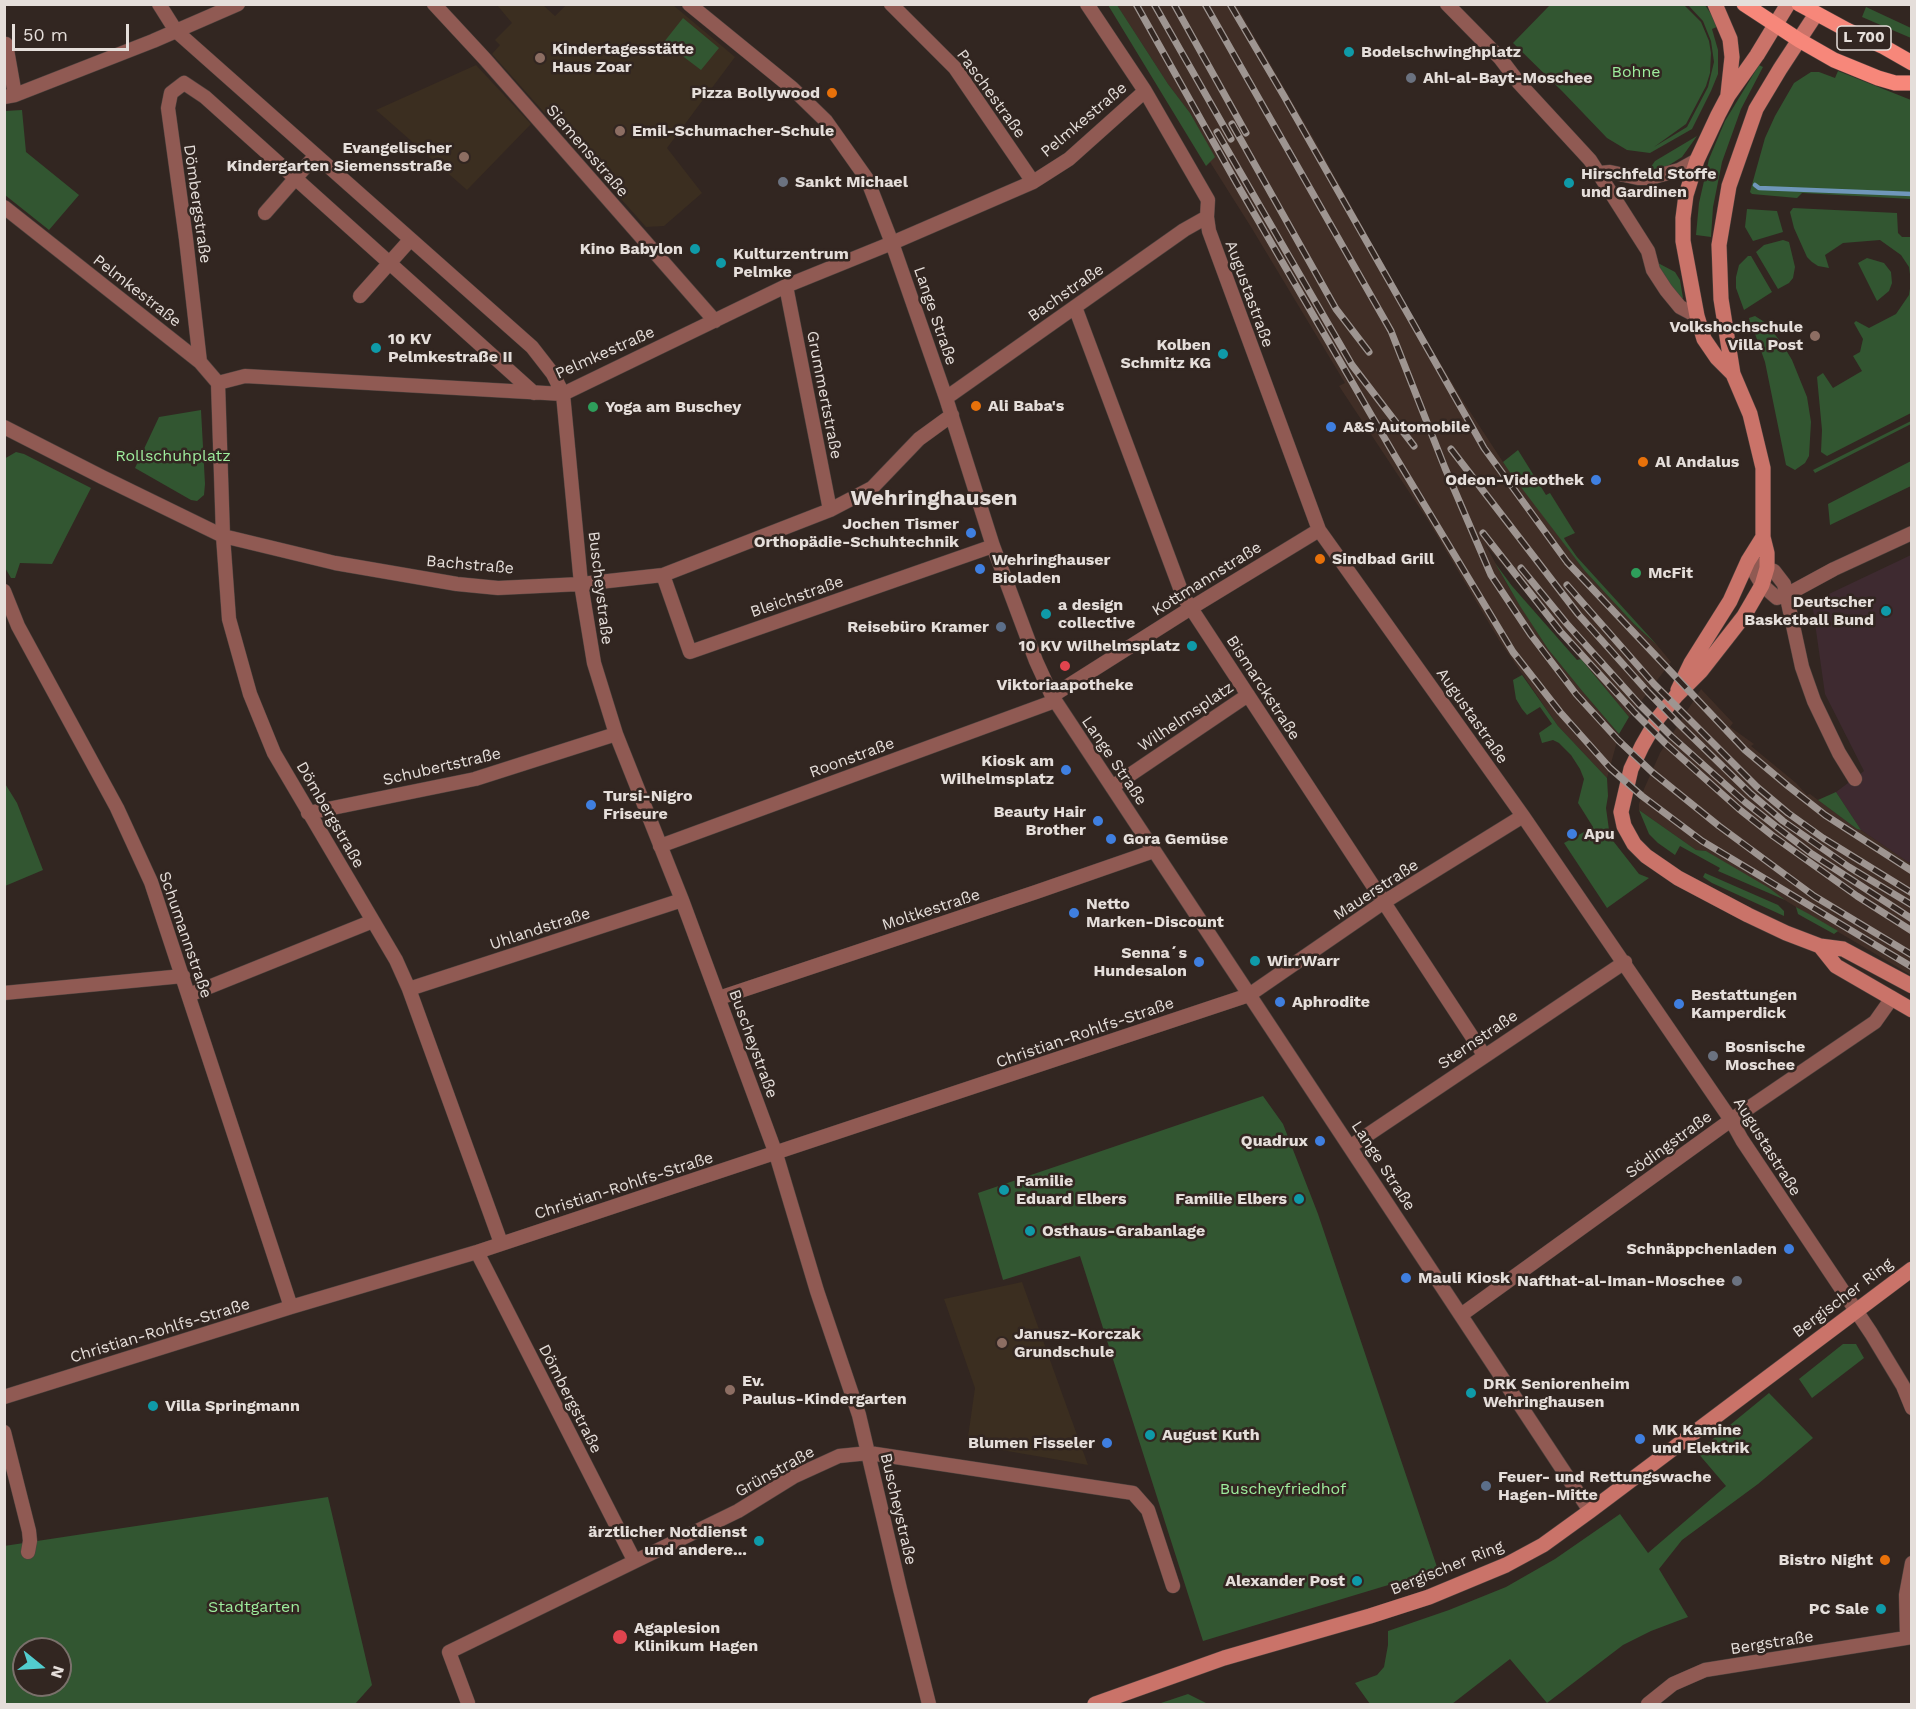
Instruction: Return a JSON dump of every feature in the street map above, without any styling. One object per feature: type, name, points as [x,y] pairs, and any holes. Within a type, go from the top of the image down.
[{"type":"main road","points":[[1715,4],[1730,39],[1732,57],[1728,96]]},
{"type":"main road","points":[[1744,4],[1799,40]]},
{"type":"main road","points":[[1733,374],[1717,358],[1704,339],[1697,316],[1683,241],[1686,195],[1697,160],[1728,96],[1746,73],[1788,4]]},
{"type":"main road","points":[[1799,4],[1818,9],[1756,109],[1737,161],[1720,237],[1721,299],[1733,374],[1750,414],[1763,468],[1763,537],[1767,553],[1767,568],[1762,585],[1744,616],[1701,671],[1658,718],[1631,769],[1621,812],[1624,826],[1634,844],[1646,856],[1678,878],[1748,915],[1820,946],[1843,949],[1911,986]]},
{"type":"main road","name":"L 700","points":[[1818,9],[1911,63]]},
{"type":"main road","name":"L 700","points":[[1799,40],[1834,60],[1878,78],[1911,83]]},
{"type":"main road","points":[[1676,696],[1691,663],[1740,582],[1748,561],[1763,537]]},
{"type":"main road","points":[[1820,946],[1836,966],[1911,1010]]},
{"type":"main road","name":"Bergischer Ring","points":[[1095,1704],[1224,1658],[1370,1616],[1450,1590],[1506,1565],[1543,1545],[1590,1511],[1911,1269]]},
{"type":"street","points":[[159,4],[176,31],[532,347],[553,374],[562,394]]},
{"type":"street","points":[[6,44],[10,96],[176,31],[238,4]]},
{"type":"street","name":"Siemensstraße","points":[[434,4],[715,321]]},
{"type":"street","name":"Lange Straße","points":[[689,4],[792,88],[826,121],[867,179],[892,243],[952,415],[993,546],[1036,661],[1053,699],[1351,1146],[1590,1511]]},
{"type":"street","name":"Paschestraße","points":[[891,4],[955,68],[1033,182]]},
{"type":"street","name":"Augustastraße","points":[[1087,4],[1145,91],[1208,200],[1209,231],[1319,530],[1625,962],[1856,1310],[1903,1386],[1911,1407]]},
{"type":"street","points":[[1447,4],[1500,58],[1519,83],[1600,173],[1648,251],[1653,270],[1675,303],[1697,316]]},
{"type":"street","name":"Dömbergstraße","points":[[200,362],[168,108],[171,93],[184,83],[205,97],[296,177]]},
{"type":"street","name":"Pelmkestraße","points":[[4,207],[200,362],[218,383],[245,376],[562,394],[786,286],[1033,182],[1069,159],[1145,91]]},
{"type":"street","points":[[265,213],[315,156]]},
{"type":"street","points":[[1600,173],[1610,172],[1650,178],[1679,170],[1697,160]]},
{"type":"street","points":[[296,177],[534,393]]},
{"type":"street","name":"Bachstraße","points":[[946,398],[1184,230],[1207,217]]},
{"type":"street","points":[[360,296],[410,240]]},
{"type":"street","name":"Grummertstraße","points":[[786,286],[830,510]]},
{"type":"street","name":"Bismarckstraße","points":[[1075,307],[1183,596],[1484,1055]]},
{"type":"street","name":"Dömbergstraße","points":[[218,383],[223,536],[229,619],[250,694],[274,753],[396,960],[409,989],[501,1243]]},
{"type":"street","name":"Buscheystraße","points":[[562,394],[580,584],[594,663],[616,734],[682,900],[776,1154],[859,1415],[929,1704]]},
{"type":"street","name":"Bachstraße","points":[[6,432],[223,536],[335,563],[457,584],[498,588],[580,584],[663,575],[830,510],[872,488],[919,439],[952,415]]},
{"type":"street","name":"Kottmannstraße","points":[[1053,699],[1066,688],[1191,608],[1319,530]]},
{"type":"street","points":[[1748,561],[1762,585],[1777,598],[1911,533]]},
{"type":"street","name":"Bleichstraße","points":[[663,575],[690,652],[993,546]]},
{"type":"street","points":[[1748,561],[1767,568],[1780,577],[1788,594],[1802,667],[1814,701],[1854,779]]},
{"type":"street","name":"Schumannstraße","points":[[4,591],[18,626],[117,808],[146,872],[183,976],[291,1307]]},
{"type":"street","name":"Wilhelmsplatz","points":[[1112,787],[1248,695]]},
{"type":"street","name":"Roonstraße","points":[[660,846],[1053,699]]},
{"type":"street","name":"Schubertstraße","points":[[308,813],[475,779],[616,734]]},
{"type":"street","name":"Mauerstraße","points":[[1249,995],[1384,902],[1523,816]]},
{"type":"street","name":"Moltkestraße","points":[[719,998],[1154,851]]},
{"type":"street","name":"Uhlandstraße","points":[[409,989],[682,900]]},
{"type":"street","points":[[189,995],[373,921]]},
{"type":"street","name":"Sternstraße","points":[[1351,1146],[1625,962]]},
{"type":"street","points":[[4,993],[183,976]]},
{"type":"street","name":"Christian-Rohlfs-Straße","points":[[4,1397],[291,1307],[477,1252],[1249,995]]},
{"type":"street","name":"Södingstraße","points":[[1461,1315],[1731,1120],[1875,1022],[1892,999]]},
{"type":"street","name":"Dömbergstraße","points":[[477,1252],[634,1560]]},
{"type":"street","points":[[4,1432],[29,1531],[28,1552]]},
{"type":"street","name":"Grünstraße","points":[[468,1702],[449,1652],[738,1511],[793,1477],[839,1456],[869,1453],[1133,1493],[1148,1510],[1173,1586]]},
{"type":"street","points":[[1909,1637],[1906,1595],[1911,1563]]},
{"type":"street","name":"Bergstraße","points":[[1648,1704],[1672,1684],[1705,1670],[1909,1637]]},
{"type":"shaded area","name":"Emil-Schumacher-Schule","points":[[497,5],[543,5],[555,16],[566,5],[673,5],[735,57],[667,148],[702,193],[664,226],[646,227],[492,54],[500,45],[495,40],[512,23]]},
{"type":"shaded area","points":[[1117,5],[1236,5],[1418,326],[1503,462],[1584,570],[1671,662],[1629,717],[1485,544],[1508,586],[1548,649],[1619,734],[1607,778],[1558,726],[1499,640],[1429,522],[1339,386],[1345,383],[1210,162],[1214,157],[1190,113],[1168,84]]},
{"type":"shaded area","name":"Evangelischer Kindergarten Siemensstraße","points":[[476,65],[531,124],[467,190],[376,110]]},
{"type":"shaded area","points":[[1911,555],[1911,862],[1908,862],[1861,830],[1836,792],[1864,771],[1825,694],[1812,602]]},
{"type":"shaded area","points":[[1701,689],[1733,723],[1730,727],[1754,744],[1751,746],[1807,795],[1810,794],[1857,829],[1911,864],[1911,975],[1706,851],[1696,850],[1639,810],[1644,789],[1660,753]]},
{"type":"shaded area","name":"Janusz-Korczak Grundschule","points":[[1022,1282],[1088,1465],[967,1444],[975,1388],[944,1299]]},
{"type":"green space","points":[[1108,5],[1117,5],[1168,84],[1190,113],[1215,157],[1206,166]]},
{"type":"green space","name":"Bohne","points":[[1548,5],[1684,5],[1701,22],[1711,53],[1710,73],[1706,86],[1686,124],[1654,147],[1687,127],[1708,87],[1714,62],[1711,41],[1703,21],[1688,5],[1705,5],[1719,26],[1712,29],[1718,50],[1718,74],[1692,129],[1650,153],[1627,150],[1607,138],[1513,43]]},
{"type":"green space","points":[[1866,7],[1911,28],[1911,38],[1862,17]]},
{"type":"green space","points":[[683,18],[719,48],[701,70],[664,42]]},
{"type":"green space","points":[[1759,65],[1763,67],[1741,109],[1722,162],[1713,207],[1711,237],[1696,235],[1699,203],[1709,159],[1725,121]]},
{"type":"green space","points":[[1838,71],[1911,100],[1911,199],[1802,193],[1797,198],[1752,194],[1750,192],[1765,138],[1794,83],[1811,72],[1819,72],[1835,78]]},
{"type":"green space","points":[[22,110],[26,152],[79,195],[49,230],[5,195],[5,111]]},
{"type":"green space","points":[[1697,136],[1682,157],[1666,167],[1648,171],[1655,161]]},
{"type":"green space","points":[[1793,208],[1897,213],[1898,233],[1902,237],[1911,237],[1911,282],[1909,267],[1901,255],[1880,240],[1843,243],[1825,255],[1829,268],[1818,266],[1807,257],[1794,228],[1790,212]]},
{"type":"green space","points":[[1747,209],[1777,211],[1783,232],[1753,241],[1745,227]]},
{"type":"green space","points":[[1783,240],[1789,242],[1795,267],[1793,278],[1778,289],[1756,252],[1764,245]]},
{"type":"green space","points":[[1751,256],[1772,292],[1744,310],[1736,288],[1736,277],[1739,265]]},
{"type":"green space","points":[[1867,258],[1884,263],[1891,272],[1892,283],[1889,291],[1877,301],[1858,263]]},
{"type":"green space","points":[[1658,263],[1675,272],[1680,280],[1683,298],[1678,298],[1657,266]]},
{"type":"green space","points":[[1911,282],[1911,413],[1827,456],[1821,452],[1822,430],[1817,377],[1823,373],[1833,388],[1862,371],[1853,356],[1860,352],[1863,339],[1854,323],[1856,321],[1869,328],[1896,314],[1909,295]]},
{"type":"green space","points":[[1755,316],[1766,323],[1783,345],[1792,360],[1807,397],[1811,422],[1809,456],[1805,463],[1795,470],[1786,465],[1765,362],[1754,331],[1757,330],[1753,322],[1750,323],[1749,318]]},
{"type":"green space","name":"Rollschuhplatz","points":[[201,410],[205,484],[204,495],[197,501],[191,500],[135,468],[159,417]]},
{"type":"green space","points":[[1911,421],[1911,424],[1815,473],[1813,470]]},
{"type":"green space","points":[[1518,450],[1546,495],[1550,493],[1575,533],[1564,538],[1577,557],[1657,645],[1634,624],[1584,570],[1511,474],[1503,462]]},
{"type":"green space","points":[[16,452],[91,488],[52,564],[20,563],[15,578],[11,578],[4,566],[4,459]]},
{"type":"green space","points":[[1911,461],[1911,486],[1830,525],[1828,504]]},
{"type":"green space","points":[[1495,563],[1512,586],[1577,660],[1581,659],[1629,717],[1619,734],[1548,649]]},
{"type":"green space","points":[[1522,675],[1558,726],[1607,778],[1606,808],[1610,837],[1639,874],[1649,878],[1607,908],[1564,843],[1593,827],[1578,803],[1584,779],[1571,755],[1559,743],[1553,740],[1542,743],[1539,733],[1552,724],[1540,707],[1527,715],[1522,709],[1516,699],[1513,680]]},
{"type":"green space","points":[[4,782],[17,803],[43,870],[5,886]]},
{"type":"green space","points":[[1836,792],[1861,830],[1818,800]]},
{"type":"green space","points":[[1639,810],[1696,850],[1706,851],[1785,900],[1718,871],[1720,868],[1680,846],[1675,855],[1649,834]]},
{"type":"green space","points":[[1705,873],[1778,905],[1784,911],[1784,916],[1712,883],[1703,877]]},
{"type":"green space","points":[[1796,907],[1838,931],[1834,934],[1798,914]]},
{"type":"green space","name":"Buscheyfriedhof","points":[[1263,1096],[1283,1124],[1318,1214],[1438,1570],[1203,1641],[1080,1256],[1003,1280],[978,1193]]},
{"type":"green space","points":[[1843,1344],[1856,1344],[1864,1358],[1812,1398],[1799,1379]]},
{"type":"green space","points":[[1769,1393],[1813,1438],[1758,1484],[1682,1540],[1659,1569],[1688,1617],[1623,1645],[1547,1703],[1510,1659],[1452,1704],[1370,1704],[1355,1683],[1377,1675],[1384,1667],[1388,1631],[1506,1587],[1555,1559],[1620,1514],[1648,1553],[1726,1486],[1697,1452]]},
{"type":"green space","name":"Stadtgarten","points":[[328,1497],[372,1685],[355,1704],[5,1704],[4,1546]]},
{"type":"green space","points":[[1188,1694],[1208,1704],[1158,1704]]},
{"type":"waterway","points":[[1755,185],[1759,188],[1912,194]]},
{"type":"railway","points":[[1136,4],[1237,184],[1395,456],[1513,652],[1560,712],[1610,768],[1642,796],[1702,841],[1912,967]]},
{"type":"railway","points":[[1154,4],[1231,139]]},
{"type":"railway","points":[[1174,4],[1246,133]]},
{"type":"railway","points":[[1205,4],[1391,331],[1445,468],[1491,575],[1531,635],[1576,694],[1618,740],[1652,772],[1719,826],[1814,896],[1912,955]]},
{"type":"railway","points":[[1230,4],[1484,448],[1567,562],[1745,750],[1825,815],[1912,871]]},
{"type":"railway","points":[[1232,124],[1336,309],[1369,352]]},
{"type":"railway","points":[[1217,132],[1352,365],[1414,446]]},
{"type":"railway","points":[[1451,449],[1578,614],[1679,724],[1751,794],[1783,821],[1849,867],[1912,905]]},
{"type":"railway","points":[[1483,533],[1560,631],[1666,744],[1773,836],[1857,896],[1912,931]]},
{"type":"railway","points":[[1521,568],[1567,624],[1671,736],[1745,802],[1812,854],[1912,919]]},
{"type":"railway","points":[[1567,585],[1654,684],[1757,787],[1823,838],[1912,893]]},
{"type":"place","name":"Bodelschwinghplatz","points":[[1349,52]]},
{"type":"place","name":"Kindertagesstätte Haus Zoar","points":[[540,58]]},
{"type":"place","name":"Ahl-al-Bayt-Moschee","points":[[1411,78]]},
{"type":"place","name":"Pizza Bollywood","points":[[832,93]]},
{"type":"place","name":"Emil-Schumacher-Schule","points":[[620,131]]},
{"type":"place","name":"Evangelischer Kindergarten Siemensstraße","points":[[464,157]]},
{"type":"place","name":"Sankt Michael","points":[[783,182]]},
{"type":"place","name":"Hirschfeld Stoffe und Gardinen","points":[[1569,183]]},
{"type":"place","name":"Kino Babylon","points":[[695,249]]},
{"type":"place","name":"Kulturzentrum Pelmke","points":[[721,263]]},
{"type":"place","name":"Volkshochschule Villa Post","points":[[1815,336]]},
{"type":"place","name":"10 KV Pelmkestraße II","points":[[376,348]]},
{"type":"place","name":"Kolben Schmitz KG","points":[[1223,354]]},
{"type":"place","name":"Ali Baba's","points":[[976,406]]},
{"type":"place","name":"Yoga am Buschey","points":[[593,407]]},
{"type":"place","name":"A&S Automobile","points":[[1331,427]]},
{"type":"place","name":"Al Andalus","points":[[1643,462]]},
{"type":"place","name":"Odeon-Videothek","points":[[1596,480]]},
{"type":"place","name":"Jochen Tismer Orthopädie-Schuhtechnik","points":[[971,533]]},
{"type":"place","name":"Sindbad Grill","points":[[1320,559]]},
{"type":"place","name":"Wehringhauser Bioladen","points":[[980,569]]},
{"type":"place","name":"McFit","points":[[1636,573]]},
{"type":"place","name":"Deutscher Basketball Bund","points":[[1886,611]]},
{"type":"place","name":"a design collective","points":[[1046,614]]},
{"type":"place","name":"Reisebüro Kramer","points":[[1001,627]]},
{"type":"place","name":"10 KV Wilhelmsplatz","points":[[1192,646]]},
{"type":"place","name":"Viktoriaapotheke","points":[[1065,666]]},
{"type":"place","name":"Kiosk am Wilhelmsplatz","points":[[1066,770]]},
{"type":"place","name":"Tursi-Nigro Friseure","points":[[591,805]]},
{"type":"place","name":"Beauty Hair Brother","points":[[1098,821]]},
{"type":"place","name":"Apu","points":[[1572,834]]},
{"type":"place","name":"Gora Gemüse","points":[[1111,839]]},
{"type":"place","name":"Netto Marken-Discount","points":[[1074,913]]},
{"type":"place","name":"WirrWarr","points":[[1255,961]]},
{"type":"place","name":"Senna´s Hundesalon","points":[[1199,962]]},
{"type":"place","name":"Aphrodite","points":[[1280,1002]]},
{"type":"place","name":"Bestattungen Kamperdick","points":[[1679,1004]]},
{"type":"place","name":"Bosnische Moschee","points":[[1713,1056]]},
{"type":"place","name":"Quadrux","points":[[1320,1141]]},
{"type":"place","name":"Familie Eduard Elbers","points":[[1004,1190]]},
{"type":"place","name":"Familie Elbers","points":[[1299,1199]]},
{"type":"place","name":"Osthaus-Grabanlage","points":[[1030,1231]]},
{"type":"place","name":"Schnäppchenladen","points":[[1789,1249]]},
{"type":"place","name":"Mauli Kiosk","points":[[1406,1278]]},
{"type":"place","name":"Nafthat-al-Iman-Moschee","points":[[1737,1281]]},
{"type":"place","name":"Janusz-Korczak Grundschule","points":[[1002,1343]]},
{"type":"place","name":"Ev. Paulus-Kindergarten","points":[[730,1390]]},
{"type":"place","name":"DRK Seniorenheim Wehringhausen","points":[[1471,1393]]},
{"type":"place","name":"Villa Springmann","points":[[153,1406]]},
{"type":"place","name":"August Kuth","points":[[1150,1435]]},
{"type":"place","name":"MK Kamine und Elektrik","points":[[1640,1439]]},
{"type":"place","name":"Blumen Fisseler","points":[[1107,1443]]},
{"type":"place","name":"Feuer- und Rettungswache Hagen-Mitte","points":[[1486,1486]]},
{"type":"place","name":"ärztlicher Notdienst und andere...","points":[[759,1541]]},
{"type":"place","name":"Bistro Night","points":[[1885,1560]]},
{"type":"place","name":"Alexander Post","points":[[1357,1581]]},
{"type":"place","name":"PC Sale","points":[[1881,1609]]},
{"type":"place","name":"Agaplesion Klinikum Hagen","points":[[620,1637]]},
{"type":"district","name":"Wehringhausen","points":[[934,499]]}]
